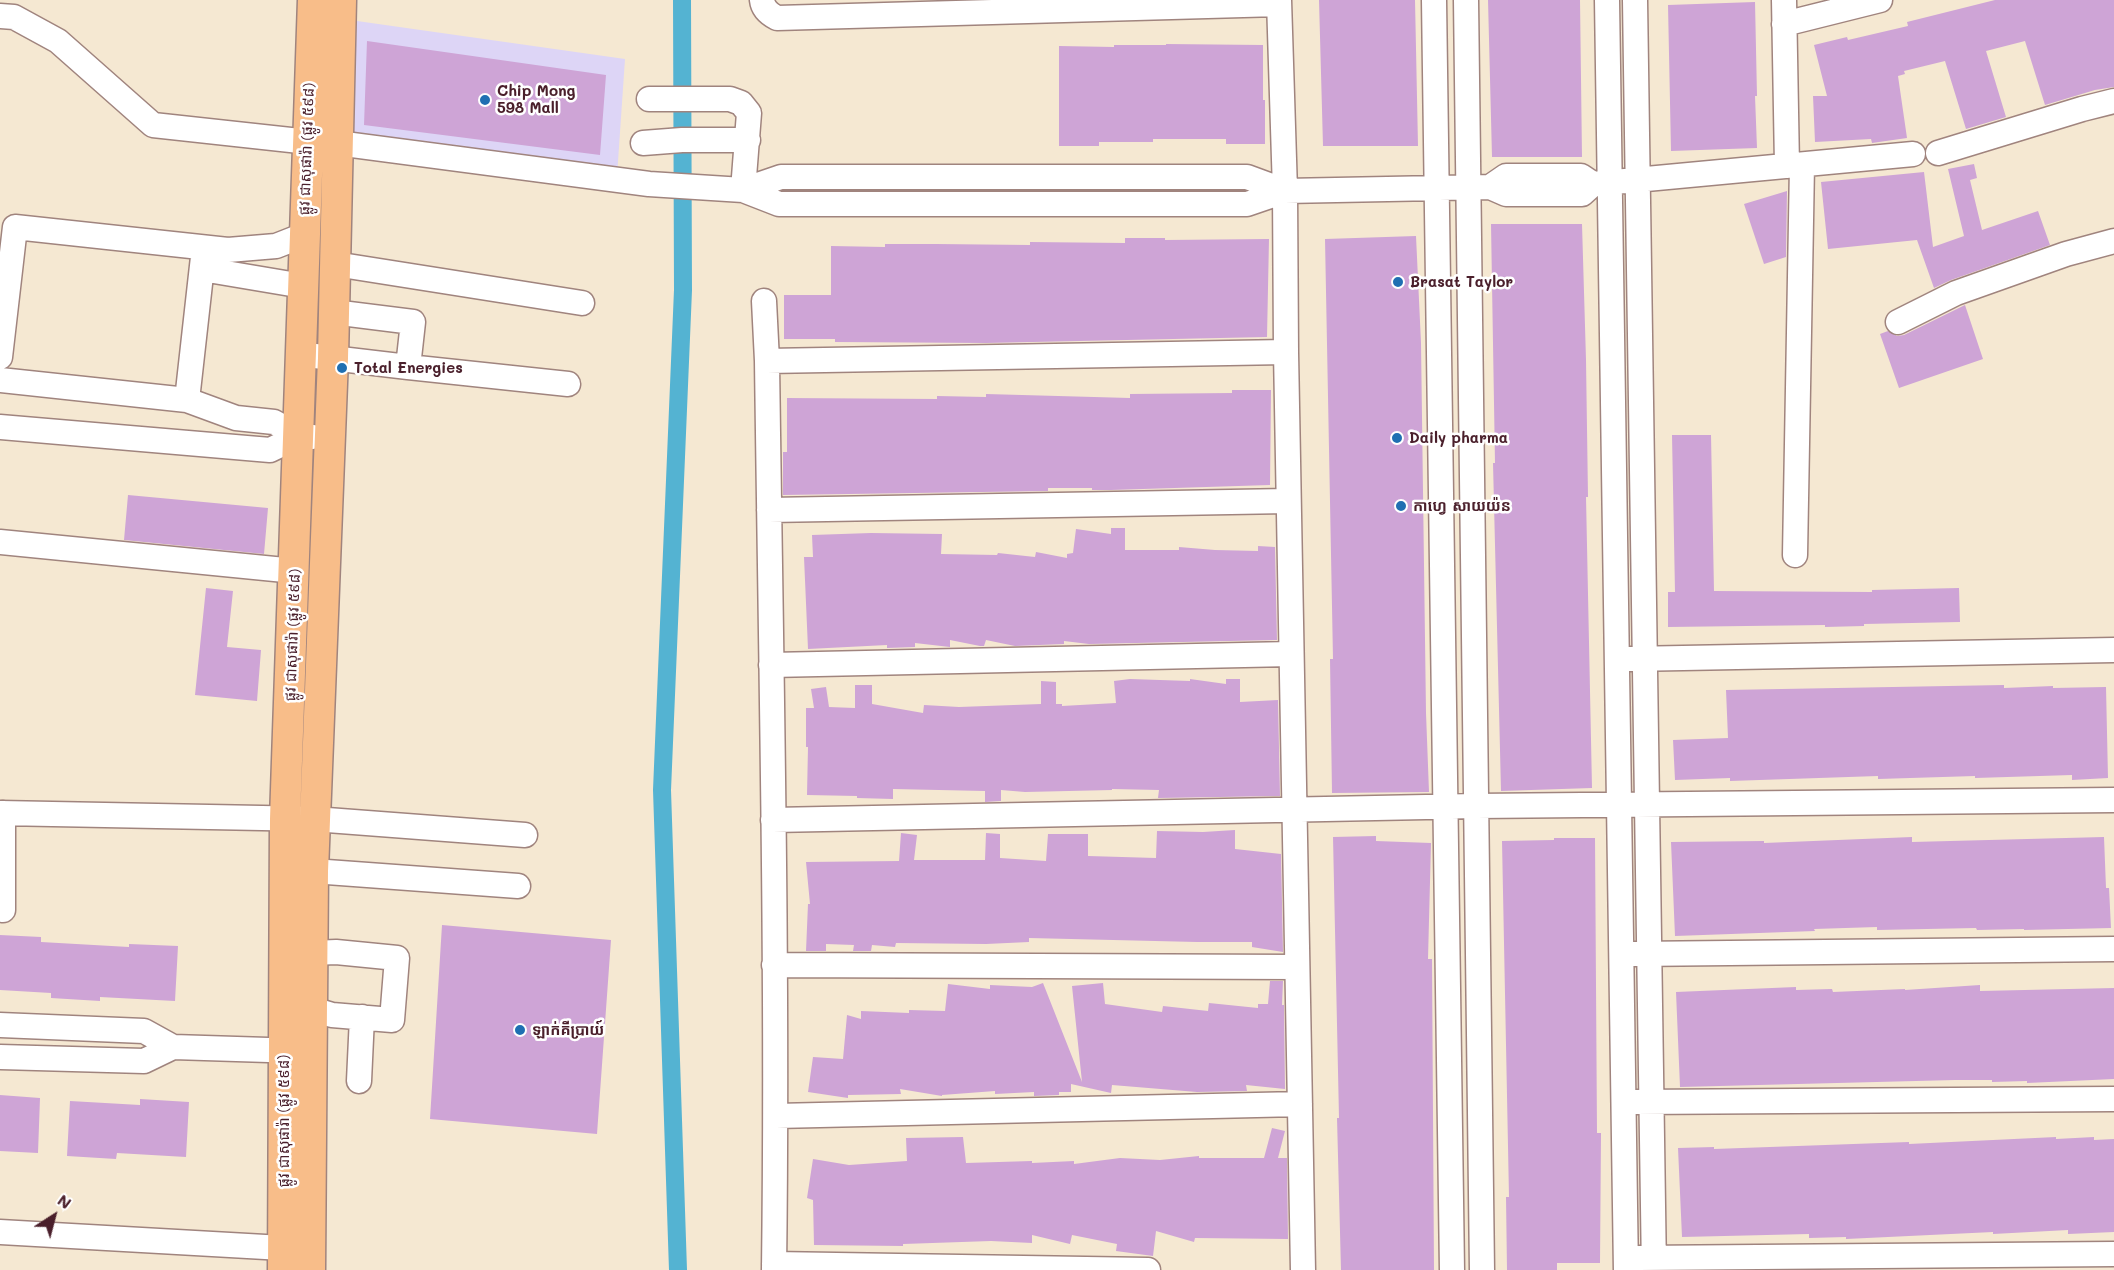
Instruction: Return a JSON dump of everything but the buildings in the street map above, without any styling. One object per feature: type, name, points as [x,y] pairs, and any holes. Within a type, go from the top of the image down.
[{"type":"main road","name":"ផ្លូវ ជាសុផារ៉ា (ផ្លូវ ៥៩៨)","points":[[298,1009],[313,953],[312,871],[300,819],[333,358],[334,264],[313,0]]},
{"type":"main road","name":"ផ្លូវ ជាសុផារ៉ា (ផ្លូវ ៥៩៨)","points":[[310,1270],[298,1051],[300,819],[295,571],[304,235],[323,143],[341,0]]},
{"type":"main road","name":"ផ្លូវ ជាសុផារ៉ា (ផ្លូវ ៥៩៨)","points":[[283,1259],[298,1051]]},
{"type":"street","points":[[762,0],[766,10],[777,18],[1279,2],[1285,191],[1288,501],[1303,1270]]},
{"type":"street","points":[[1434,0],[1452,1270]]},
{"type":"street","points":[[1466,0],[1467,72],[1479,188],[1470,290],[1482,1270]]},
{"type":"street","points":[[1607,0],[1602,184],[1614,420],[1626,1264],[2114,1254]]},
{"type":"street","points":[[1635,0],[1654,1264]]},
{"type":"street","points":[[1795,555],[1794,165],[1784,12],[1880,0]]},
{"type":"street","points":[[0,16],[14,17],[58,41],[153,125],[323,143],[649,184],[743,190],[779,204],[1247,204],[1285,191],[1436,188],[1479,188],[1506,194],[1582,194],[1602,184],[1913,154]]},
{"type":"street","points":[[1435,73],[1467,72]]},
{"type":"street","points":[[649,99],[730,99],[741,103],[749,113],[743,190]]},
{"type":"street","points":[[1938,153],[2114,102]]},
{"type":"street","points":[[643,143],[682,140],[748,140]]},
{"type":"street","points":[[743,190],[781,177],[1247,177],[1285,191]]},
{"type":"street","points":[[851,177],[852,204]]},
{"type":"street","points":[[982,177],[983,204]]},
{"type":"street","points":[[0,357],[8,226],[203,258],[303,286]]},
{"type":"street","points":[[203,258],[228,250],[276,246],[304,235]]},
{"type":"street","points":[[1898,322],[1956,293],[2066,254],[2107,243]]},
{"type":"street","points":[[187,400],[203,258]]},
{"type":"street","points":[[334,264],[582,303]]},
{"type":"street","points":[[1438,289],[1470,290]]},
{"type":"street","points":[[764,301],[767,360],[773,820],[776,1116],[774,1267],[1148,1270]]},
{"type":"street","points":[[333,312],[413,322],[408,367]]},
{"type":"street","points":[[767,360],[1286,352]]},
{"type":"street","points":[[301,354],[568,384]]},
{"type":"street","points":[[0,380],[187,400],[236,418],[274,422],[299,436],[329,439]]},
{"type":"street","points":[[233,446],[236,418]]},
{"type":"street","points":[[1614,420],[1642,422]]},
{"type":"street","points":[[0,427],[270,450],[299,436]]},
{"type":"street","points":[[1440,487],[1472,487]]},
{"type":"street","points":[[769,510],[1288,501]]},
{"type":"street","points":[[0,542],[295,571]]},
{"type":"street","points":[[1617,659],[2114,650]]},
{"type":"street","points":[[771,665],[1291,654]]},
{"type":"street","points":[[1444,697],[1475,697]]},
{"type":"street","points":[[773,820],[1445,806],[2114,800]]},
{"type":"street","points":[[3,910],[2,813],[300,819],[525,835]]},
{"type":"street","points":[[312,871],[518,886]]},
{"type":"street","points":[[1447,904],[1478,904]]},
{"type":"street","points":[[1621,954],[2114,949]]},
{"type":"street","points":[[298,1009],[332,1015],[392,1020],[397,958],[336,952],[313,953]]},
{"type":"street","points":[[774,965],[1297,967]]},
{"type":"street","points":[[359,1081],[362,1017]]},
{"type":"street","points":[[0,1025],[144,1031],[173,1047],[298,1051]]},
{"type":"street","points":[[0,1057],[144,1061],[173,1047]]},
{"type":"street","points":[[1449,1097],[1480,1096]]},
{"type":"street","points":[[1623,1102],[2114,1099]]},
{"type":"street","points":[[776,1116],[1300,1104]]},
{"type":"street","points":[[0,1232],[283,1259]]},
{"type":"shaded area","name":"Chip Mong 598 Mall","points":[[350,20],[625,59],[617,176],[346,140]]},
{"type":"waterway","points":[[678,1270],[662,790],[683,290],[682,0]]},
{"type":"place","name":"Chip Mong 598 Mall","points":[[485,100]]},
{"type":"place","name":"Brasat Taylor","points":[[1398,282]]},
{"type":"place","name":"Total Energies","points":[[342,368]]},
{"type":"place","name":"Daily pharma","points":[[1397,438]]},
{"type":"place","name":"កាហ្វេ សាយយ៉ន","points":[[1401,506]]},
{"type":"place","name":"ឡាក់គីប្រាយ៍","points":[[520,1030]]}]
